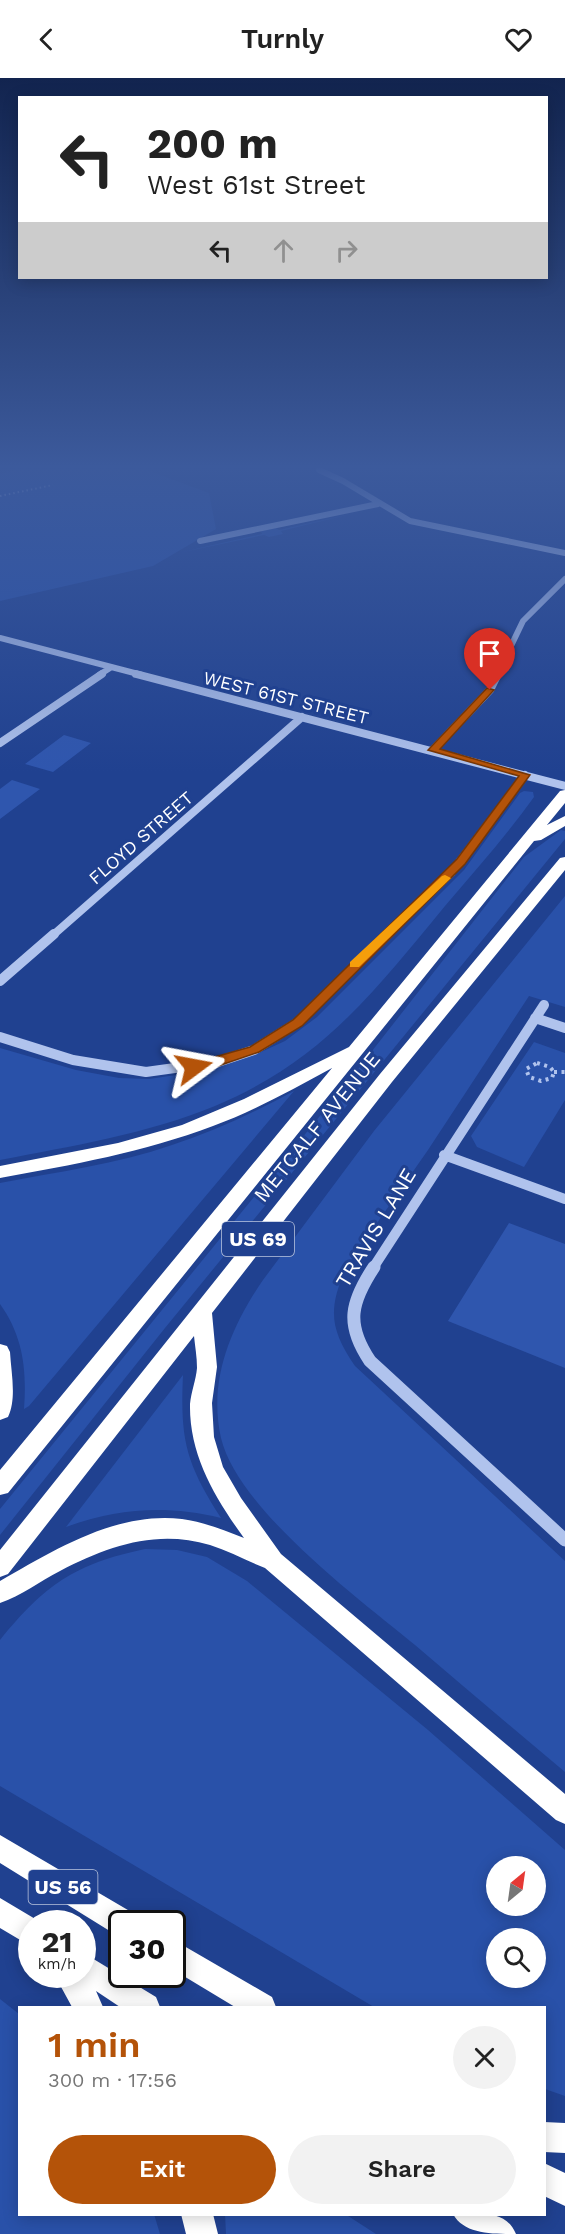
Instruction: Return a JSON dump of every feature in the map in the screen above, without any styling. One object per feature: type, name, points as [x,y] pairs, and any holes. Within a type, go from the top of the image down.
[{"type":"highway","name":"METCALF AVENUE","points":[[0,1486],[565,794]]},
{"type":"highway","points":[[519,848],[565,820]]},
{"type":"highway","name":"METCALF AVENUE","points":[[0,1567],[386,1078],[565,861]]},
{"type":"highway","points":[[0,1172],[121,1149],[190,1129],[237,1109],[357,1048]]},
{"type":"highway","points":[[202,1310],[207,1367],[201,1403],[203,1437],[213,1469],[233,1506],[273,1561],[565,1811]]},
{"type":"highway","points":[[0,1352],[2,1394],[0,1411]]},
{"type":"highway","points":[[0,1593],[89,1544],[122,1533],[153,1529],[182,1530],[208,1535],[273,1561]]},
{"type":"highway","name":"US 56","points":[[2,1850],[108,1914]]},
{"type":"highway","name":"US 56","points":[[0,1912],[18,1924]]},
{"type":"highway","points":[[186,1961],[260,2006]]},
{"type":"highway","points":[[96,1975],[144,2006]]},
{"type":"highway","points":[[77,1988],[88,2006]]},
{"type":"highway","points":[[546,2137],[565,2138]]},
{"type":"highway","points":[[546,2179],[565,2190]]},
{"type":"highway","points":[[197,2216],[201,2234]]},
{"type":"highway","points":[[472,2216],[500,2234]]},
{"type":"street","points":[[433,750],[490,690],[523,621],[565,579]]},
{"type":"street","name":"WEST 61ST STREET","points":[[0,638],[565,786]]},
{"type":"street","points":[[0,743],[110,668]]},
{"type":"street","name":"FLOYD STREET","points":[[0,981],[302,717]]},
{"type":"street","points":[[0,1037],[73,1060],[146,1072],[170,1071],[218,1062],[254,1050],[297,1023],[451,873],[525,775]]},
{"type":"street","name":"TRAVIS LANE","points":[[544,1005],[358,1289],[352,1306],[352,1324],[360,1346],[370,1361],[565,1540]]},
{"type":"street","points":[[535,1018],[565,1028]]},
{"type":"street","points":[[444,1155],[565,1199]]},
{"type":"path","points":[[537,1063],[550,1066],[554,1072],[552,1078],[541,1081],[529,1077],[526,1071],[529,1066],[537,1063]]},
{"type":"path","points":[[554,1072],[565,1072]]},
{"type":"shaded area","points":[[0,571],[133,571],[0,601]]},
{"type":"shaded area","points":[[533,792],[534,797],[524,811],[394,967],[344,1021],[286,1068],[253,1088],[189,1116],[136,1132],[0,1160],[0,1048],[76,1070],[119,1078],[149,1079],[203,1071],[259,1053],[285,1041],[317,1017],[464,870],[520,793]]},
{"type":"shaded area","points":[[561,830],[565,831],[565,839],[165,1328],[0,1535],[0,1509],[354,1074],[524,857]]},
{"type":"shaded area","points":[[565,896],[565,1007],[529,996],[428,1150],[347,1266],[334,1306],[334,1318],[340,1340],[355,1366],[565,1561],[565,1772],[333,1578],[275,1523],[251,1494],[232,1465],[221,1438],[218,1395],[220,1375],[232,1335],[263,1280],[374,1131]]},
{"type":"shaded area","points":[[534,1042],[565,1053],[565,1100],[524,1167],[477,1147],[471,1136]]},
{"type":"shaded area","points":[[294,1091],[29,1406],[24,1409],[25,1381],[22,1354],[14,1328],[0,1304],[0,1183],[87,1167],[151,1152],[219,1127]]},
{"type":"shaded area","points":[[183,1375],[184,1434],[188,1450],[200,1482],[221,1518],[181,1511],[143,1510],[105,1516],[66,1527]]},
{"type":"shaded area","points":[[145,1549],[177,1550],[207,1557],[247,1581],[428,1730],[565,1850],[565,2096],[546,2089],[546,2006],[372,2006],[0,1786],[0,1640],[47,1591],[80,1570],[120,1555]]},
{"type":"shaded area","points":[[0,1999],[18,2013],[18,2216],[155,2216],[160,2234],[0,2234]]},
{"type":"shaded area","points":[[225,2216],[348,2216],[376,2234],[226,2234]]},
{"type":"building","points":[[64,735],[91,743],[53,772],[25,764]]},
{"type":"building","points":[[12,780],[40,789],[0,819],[0,789]]},
{"type":"building","points":[[509,1223],[565,1244],[565,1368],[448,1321]]},
{"type":"slow traffic","points":[[355,965],[445,878]]},
{"type":"route","points":[[194,1067],[254,1050],[297,1023],[461,861],[487,823],[525,775],[433,750],[490,690]]}]
